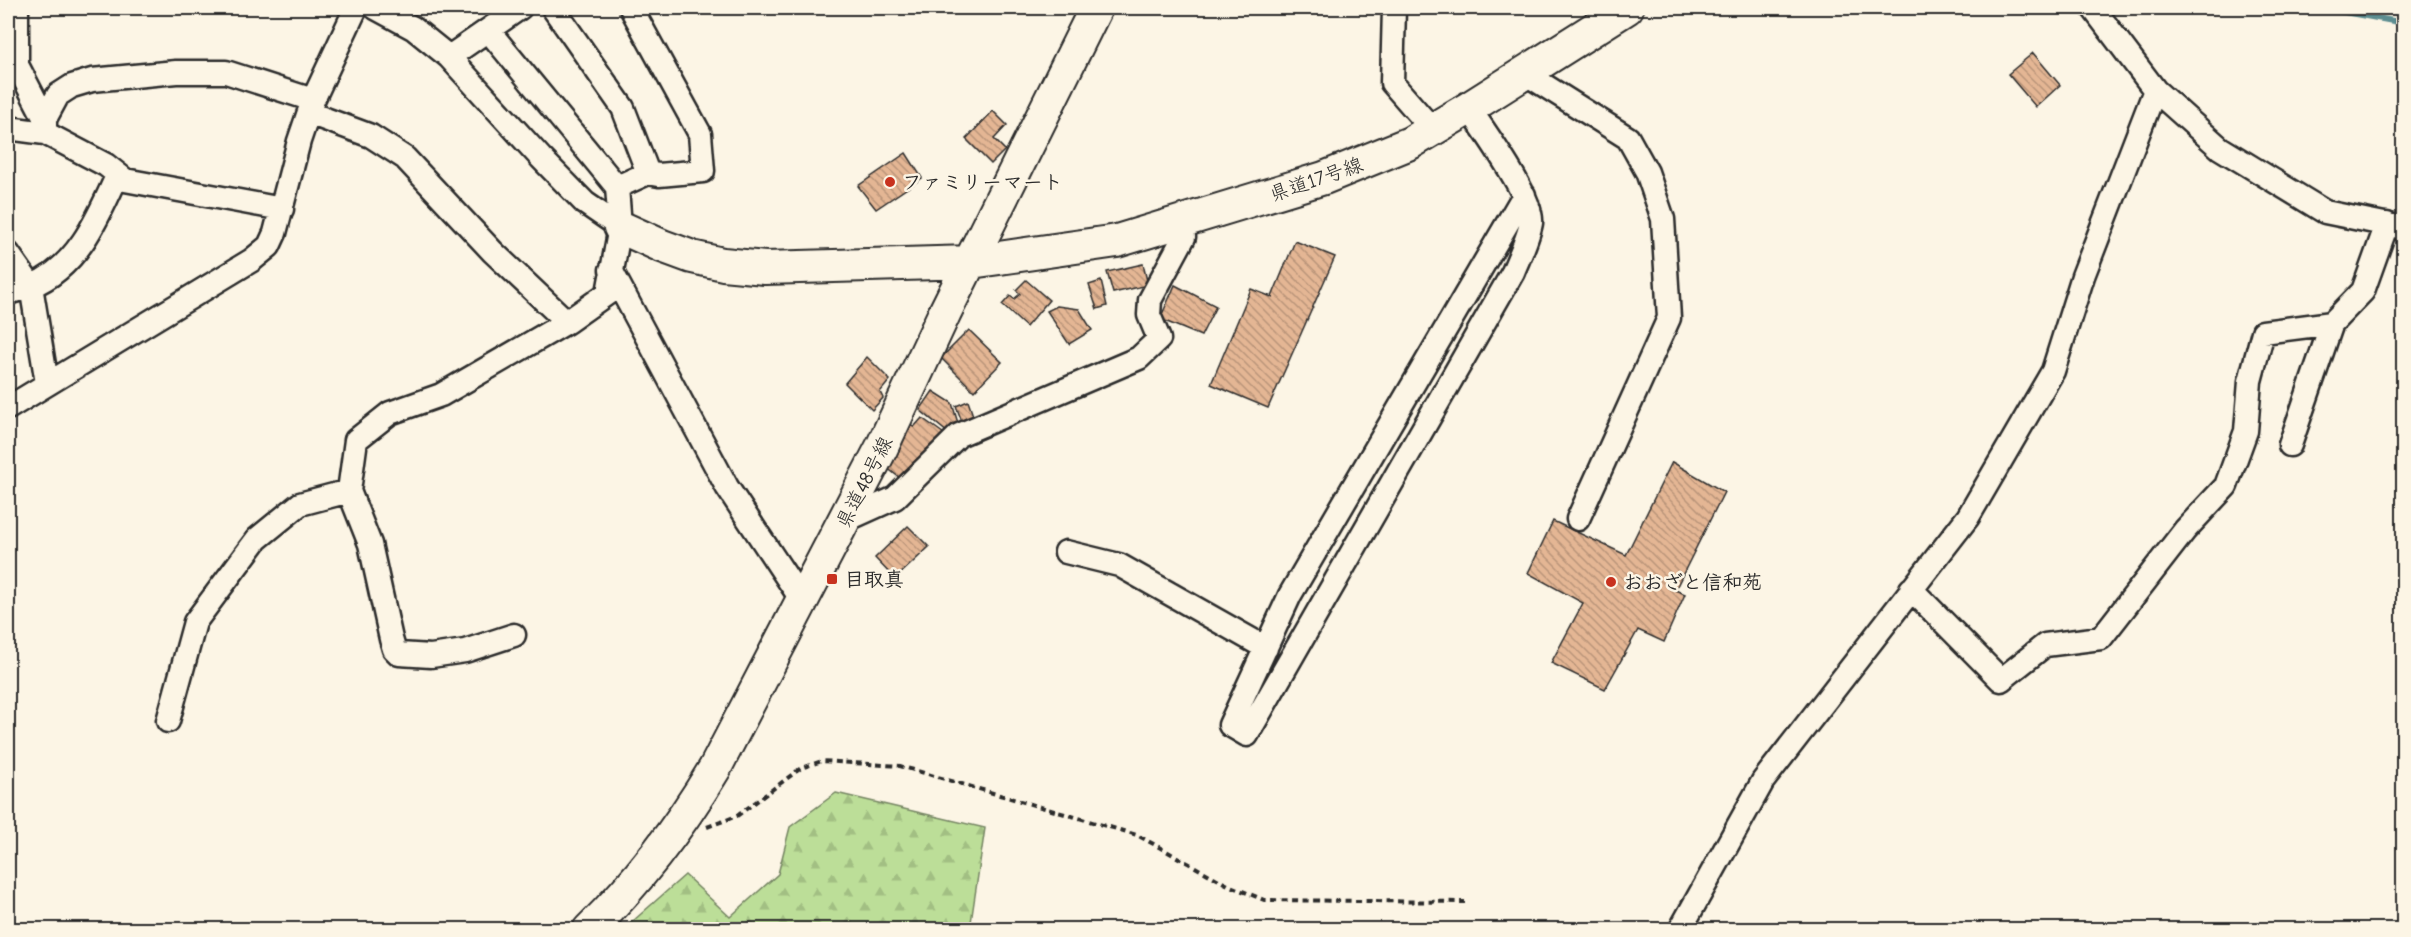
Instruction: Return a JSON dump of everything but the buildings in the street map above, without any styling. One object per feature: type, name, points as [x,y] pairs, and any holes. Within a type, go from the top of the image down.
[{"type":"main road","name":"県道48号線","points":[[589,930],[621,897],[672,835],[715,768],[844,521],[1096,8]]},
{"type":"main road","name":"県道17号線","points":[[620,227],[662,246],[723,264],[765,268],[971,262],[1117,241],[1324,178],[1381,156],[1433,130],[1627,8]]},
{"type":"street","points":[[17,8],[17,65],[45,126],[126,180],[282,209]]},
{"type":"street","points":[[8,408],[47,382],[100,354],[260,254],[268,246],[275,233],[311,106],[356,8]]},
{"type":"street","points":[[376,8],[413,28],[449,57],[585,203],[620,227]]},
{"type":"street","points":[[449,57],[520,8]]},
{"type":"street","points":[[553,8],[623,108],[648,173]]},
{"type":"street","points":[[617,187],[648,173],[659,175],[703,171],[700,134],[631,8]]},
{"type":"street","points":[[1394,8],[1392,83],[1433,130]]},
{"type":"street","points":[[2093,8],[2155,90],[2220,148],[2325,212],[2395,226],[2363,291],[2331,323],[2289,445]]},
{"type":"street","points":[[488,30],[617,187],[620,227],[608,293],[567,322],[441,395],[390,413],[356,440],[349,490],[370,544],[391,639],[394,649],[399,654],[431,656],[465,651],[514,636]]},
{"type":"street","points":[[45,126],[58,95],[72,86],[92,80],[176,72],[226,72],[311,106],[371,136],[405,158],[493,252],[567,322]]},
{"type":"street","points":[[1523,72],[1628,138],[1647,172],[1663,219],[1669,318],[1578,519]]},
{"type":"street","points":[[1680,930],[1763,781],[1968,517],[2053,371],[2084,276],[2155,90]]},
{"type":"street","points":[[1469,108],[1524,195],[1531,222],[1513,272],[1247,735],[1230,725],[1290,594],[1524,195]]},
{"type":"street","points":[[8,128],[45,126]]},
{"type":"street","points":[[8,293],[42,282],[78,249],[92,230],[117,176]]},
{"type":"street","points":[[844,521],[896,498],[959,435],[1139,358],[1150,349],[1159,339],[1149,315],[1150,300],[1184,237],[1180,221]]},
{"type":"street","points":[[8,253],[31,286],[47,382]]},
{"type":"street","points":[[611,270],[727,487],[803,602]]},
{"type":"street","points":[[1911,589],[2001,680],[2045,645],[2101,638],[2185,530],[2226,486],[2246,431],[2250,381],[2263,332],[2331,323]]},
{"type":"street","points":[[168,721],[195,622],[257,539],[300,504],[349,490]]},
{"type":"street","points":[[1066,552],[1119,565],[1266,648]]},
{"type":"path","points":[[672,835],[737,816],[801,768],[822,761],[900,766],[1137,835],[1228,885],[1264,900],[1465,902]]},
{"type":"green space","points":[[836,793],[985,828],[970,929],[624,929],[685,875],[730,917],[778,874],[790,827]]},
{"type":"waterway","points":[[2323,8],[2404,23]]},
{"type":"place","name":"ファミリーマート","points":[[890,182]]},
{"type":"place","name":"目取真","points":[[832,579]]},
{"type":"place","name":"おおざと信和苑","points":[[1611,582]]}]
